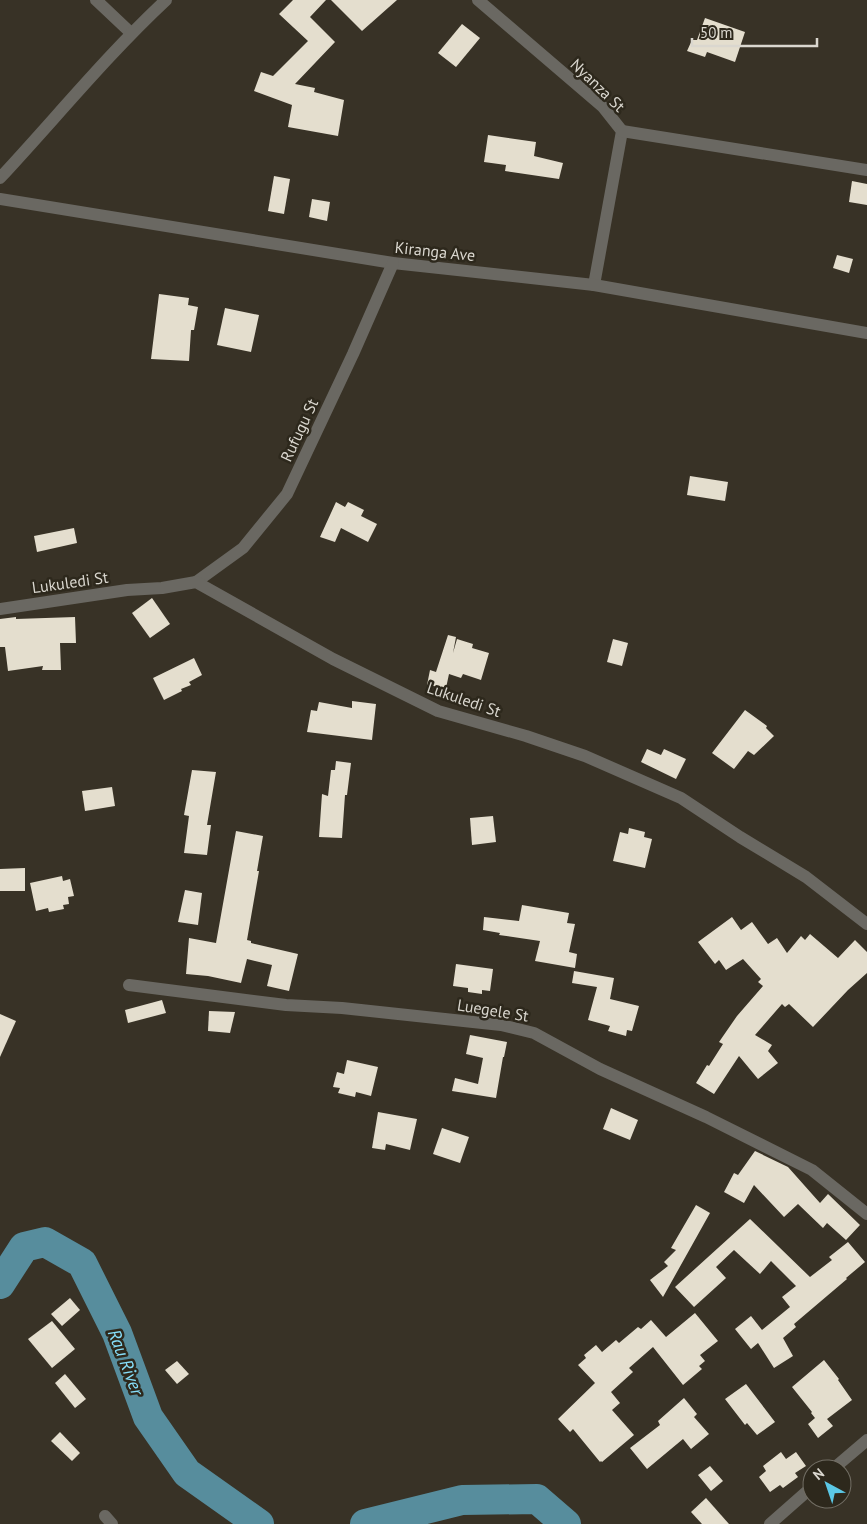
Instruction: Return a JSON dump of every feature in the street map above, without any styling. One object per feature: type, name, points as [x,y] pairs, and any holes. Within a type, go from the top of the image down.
[{"type":"street","points":[[96,0],[131,33]]},
{"type":"street","points":[[0,178],[131,33],[166,0]]},
{"type":"street","name":"Nyanza St","points":[[478,0],[603,107],[622,131],[594,286]]},
{"type":"street","points":[[622,131],[867,170]]},
{"type":"street","name":"Kiranga Ave","points":[[0,199],[393,263],[594,286],[867,333]]},
{"type":"street","name":"Rufugu St","points":[[196,582],[243,548],[287,494],[353,354],[393,263]]},
{"type":"street","name":"Lukuledi St","points":[[0,609],[196,582],[333,659],[438,711],[526,736],[585,756],[681,798],[806,877],[867,924]]},
{"type":"street","name":"Luegele St","points":[[129,986],[286,1004],[501,1025],[534,1033],[600,1069],[706,1117],[812,1170],[867,1214]]},
{"type":"street","points":[[845,1459],[867,1440]]},
{"type":"street","points":[[770,1524],[802,1497]]},
{"type":"building","points":[[293,0],[326,0],[310,17],[335,42],[295,84],[315,88],[314,92],[344,100],[338,136],[288,127],[292,105],[254,91],[261,72],[273,76],[308,41],[279,14]]},
{"type":"building","points":[[331,0],[397,0],[362,31]]},
{"type":"building","points":[[705,18],[745,32],[735,62],[707,52],[705,57],[687,51],[692,40],[697,40]]},
{"type":"building","points":[[462,24],[480,38],[456,67],[438,53]]},
{"type":"building","points":[[488,135],[536,142],[534,156],[563,163],[559,179],[505,171],[506,165],[484,162]]},
{"type":"building","points":[[274,176],[290,179],[284,214],[268,211]]},
{"type":"building","points":[[852,181],[867,184],[867,205],[849,202]]},
{"type":"building","points":[[312,199],[330,202],[327,221],[309,217]]},
{"type":"building","points":[[837,255],[853,259],[849,273],[833,268]]},
{"type":"building","points":[[159,294],[189,298],[188,305],[198,307],[194,330],[191,330],[189,361],[151,359]]},
{"type":"building","points":[[225,308],[259,315],[251,352],[217,345]]},
{"type":"building","points":[[690,476],[728,482],[725,501],[687,495]]},
{"type":"building","points":[[336,502],[345,507],[348,502],[364,510],[361,516],[377,524],[368,542],[341,528],[335,542],[320,537]]},
{"type":"building","points":[[74,528],[77,543],[37,552],[34,536]]},
{"type":"building","points":[[152,598],[170,624],[150,638],[132,613]]},
{"type":"building","points":[[16,617],[16,619],[75,617],[76,643],[60,643],[61,670],[42,670],[43,666],[8,671],[5,647],[0,647],[0,619]]},
{"type":"building","points":[[448,635],[456,637],[453,653],[457,639],[473,644],[472,648],[489,653],[481,680],[463,674],[461,678],[449,674],[446,688],[427,685],[430,670],[436,672]]},
{"type":"building","points":[[613,639],[628,643],[622,666],[607,662]]},
{"type":"building","points":[[194,658],[202,675],[189,682],[191,685],[181,689],[182,691],[164,700],[153,678]]},
{"type":"building","points":[[352,701],[376,704],[372,740],[307,732],[311,710],[317,711],[319,702],[352,708]]},
{"type":"building","points":[[745,710],[767,726],[766,728],[774,736],[754,755],[748,751],[734,769],[712,753]]},
{"type":"building","points":[[647,749],[661,755],[664,749],[686,759],[676,779],[641,762]]},
{"type":"building","points":[[336,761],[351,763],[347,795],[345,795],[342,838],[319,837],[322,794],[328,796],[331,770],[335,770]]},
{"type":"building","points":[[192,770],[216,772],[207,825],[211,825],[207,855],[184,853],[189,816],[184,815]]},
{"type":"building","points":[[112,787],[115,806],[85,811],[82,791]]},
{"type":"building","points":[[493,816],[496,842],[472,845],[470,818]]},
{"type":"building","points":[[629,828],[645,832],[644,837],[652,839],[645,868],[613,861],[620,832],[628,834]]},
{"type":"building","points":[[236,831],[263,836],[247,940],[251,941],[251,943],[298,954],[289,991],[267,986],[272,965],[247,959],[241,983],[208,976],[186,974],[189,938],[216,943]]},
{"type":"building","points":[[25,868],[25,891],[0,891],[0,869]]},
{"type":"building","points":[[62,876],[63,881],[70,879],[74,896],[68,897],[69,904],[63,905],[64,909],[49,912],[48,908],[36,911],[30,883]]},
{"type":"building","points":[[185,890],[202,893],[198,925],[178,922]]},
{"type":"building","points":[[522,905],[569,913],[567,923],[575,924],[569,952],[577,954],[575,968],[535,961],[540,941],[499,935],[500,933],[483,930],[484,917],[519,921]]},
{"type":"building","points":[[732,917],[741,930],[752,922],[768,944],[777,938],[787,953],[801,936],[805,940],[810,934],[838,958],[855,940],[867,952],[867,973],[813,1027],[789,1004],[785,1007],[782,1004],[755,1035],[772,1045],[768,1051],[778,1063],[758,1079],[739,1056],[714,1094],[696,1083],[723,1044],[719,1042],[737,1016],[763,986],[758,982],[761,979],[743,959],[726,970],[719,960],[715,964],[698,942]]},
{"type":"building","points":[[456,964],[493,969],[490,991],[482,990],[482,994],[468,992],[468,988],[453,986]]},
{"type":"building","points":[[574,971],[614,978],[610,999],[639,1006],[632,1031],[627,1030],[626,1036],[608,1031],[610,1026],[588,1020],[597,987],[572,983]]},
{"type":"building","points":[[162,1000],[166,1013],[128,1023],[125,1010]]},
{"type":"building","points":[[209,1011],[235,1012],[230,1033],[208,1031]]},
{"type":"building","points":[[0,1014],[16,1021],[0,1057]]},
{"type":"building","points":[[470,1035],[507,1042],[496,1098],[452,1091],[455,1078],[478,1084],[483,1058],[466,1054]]},
{"type":"building","points":[[347,1060],[378,1067],[371,1096],[356,1092],[355,1097],[338,1093],[340,1088],[333,1087],[337,1072],[344,1074]]},
{"type":"building","points":[[611,1108],[638,1120],[630,1140],[603,1129]]},
{"type":"building","points":[[378,1112],[417,1119],[410,1150],[386,1144],[385,1150],[372,1148]]},
{"type":"building","points":[[442,1128],[469,1137],[460,1163],[433,1154]]},
{"type":"building","points":[[755,1151],[788,1167],[820,1203],[828,1194],[860,1225],[846,1240],[827,1223],[823,1228],[798,1204],[784,1217],[754,1185],[744,1203],[724,1192],[734,1173],[738,1175]]},
{"type":"building","points":[[696,1205],[710,1213],[663,1297],[650,1280],[668,1266],[664,1262],[676,1250],[671,1248]]},
{"type":"building","points":[[750,1219],[810,1277],[832,1260],[829,1257],[848,1242],[865,1262],[794,1324],[796,1327],[783,1338],[793,1356],[774,1368],[758,1343],[751,1349],[735,1329],[751,1316],[762,1330],[790,1307],[782,1297],[796,1286],[771,1261],[760,1274],[734,1250],[716,1267],[726,1278],[694,1307],[675,1287]]},
{"type":"building","points":[[70,1298],[80,1310],[62,1326],[51,1314]]},
{"type":"building","points":[[695,1313],[718,1341],[700,1355],[705,1361],[699,1366],[702,1369],[683,1385],[653,1347],[629,1368],[633,1372],[611,1392],[620,1403],[612,1410],[634,1435],[600,1462],[573,1429],[570,1432],[558,1419],[595,1383],[578,1365],[586,1358],[584,1355],[596,1345],[602,1352],[616,1340],[619,1343],[638,1327],[641,1329],[651,1320],[666,1337]]},
{"type":"building","points":[[52,1321],[75,1349],[52,1368],[28,1339]]},
{"type":"building","points":[[824,1360],[852,1400],[827,1419],[833,1426],[818,1438],[808,1424],[815,1418],[812,1412],[792,1387]]},
{"type":"building","points":[[177,1361],[189,1374],[177,1384],[165,1370]]},
{"type":"building","points":[[65,1374],[86,1399],[75,1408],[55,1383]]},
{"type":"building","points":[[746,1384],[775,1422],[757,1435],[747,1423],[745,1425],[725,1399]]},
{"type":"building","points":[[684,1398],[697,1414],[694,1417],[709,1434],[691,1449],[683,1439],[647,1469],[630,1448],[660,1425],[658,1421]]},
{"type":"building","points":[[60,1432],[80,1453],[72,1461],[51,1441]]},
{"type":"building","points":[[781,1452],[786,1459],[796,1452],[802,1460],[802,1469],[795,1473],[798,1477],[783,1488],[780,1485],[770,1492],[759,1477],[766,1471],[763,1466]]},
{"type":"building","points":[[710,1466],[723,1481],[711,1491],[698,1475]]},
{"type":"building","points":[[706,1498],[729,1524],[702,1524],[691,1512]]},
{"type":"waterway","name":"Rau River","points":[[0,1284],[24,1247],[45,1242],[82,1263],[117,1333],[148,1417],[187,1473],[259,1524]]},
{"type":"waterway","name":"Rau River","points":[[365,1524],[462,1500],[537,1499],[566,1524]]}]
